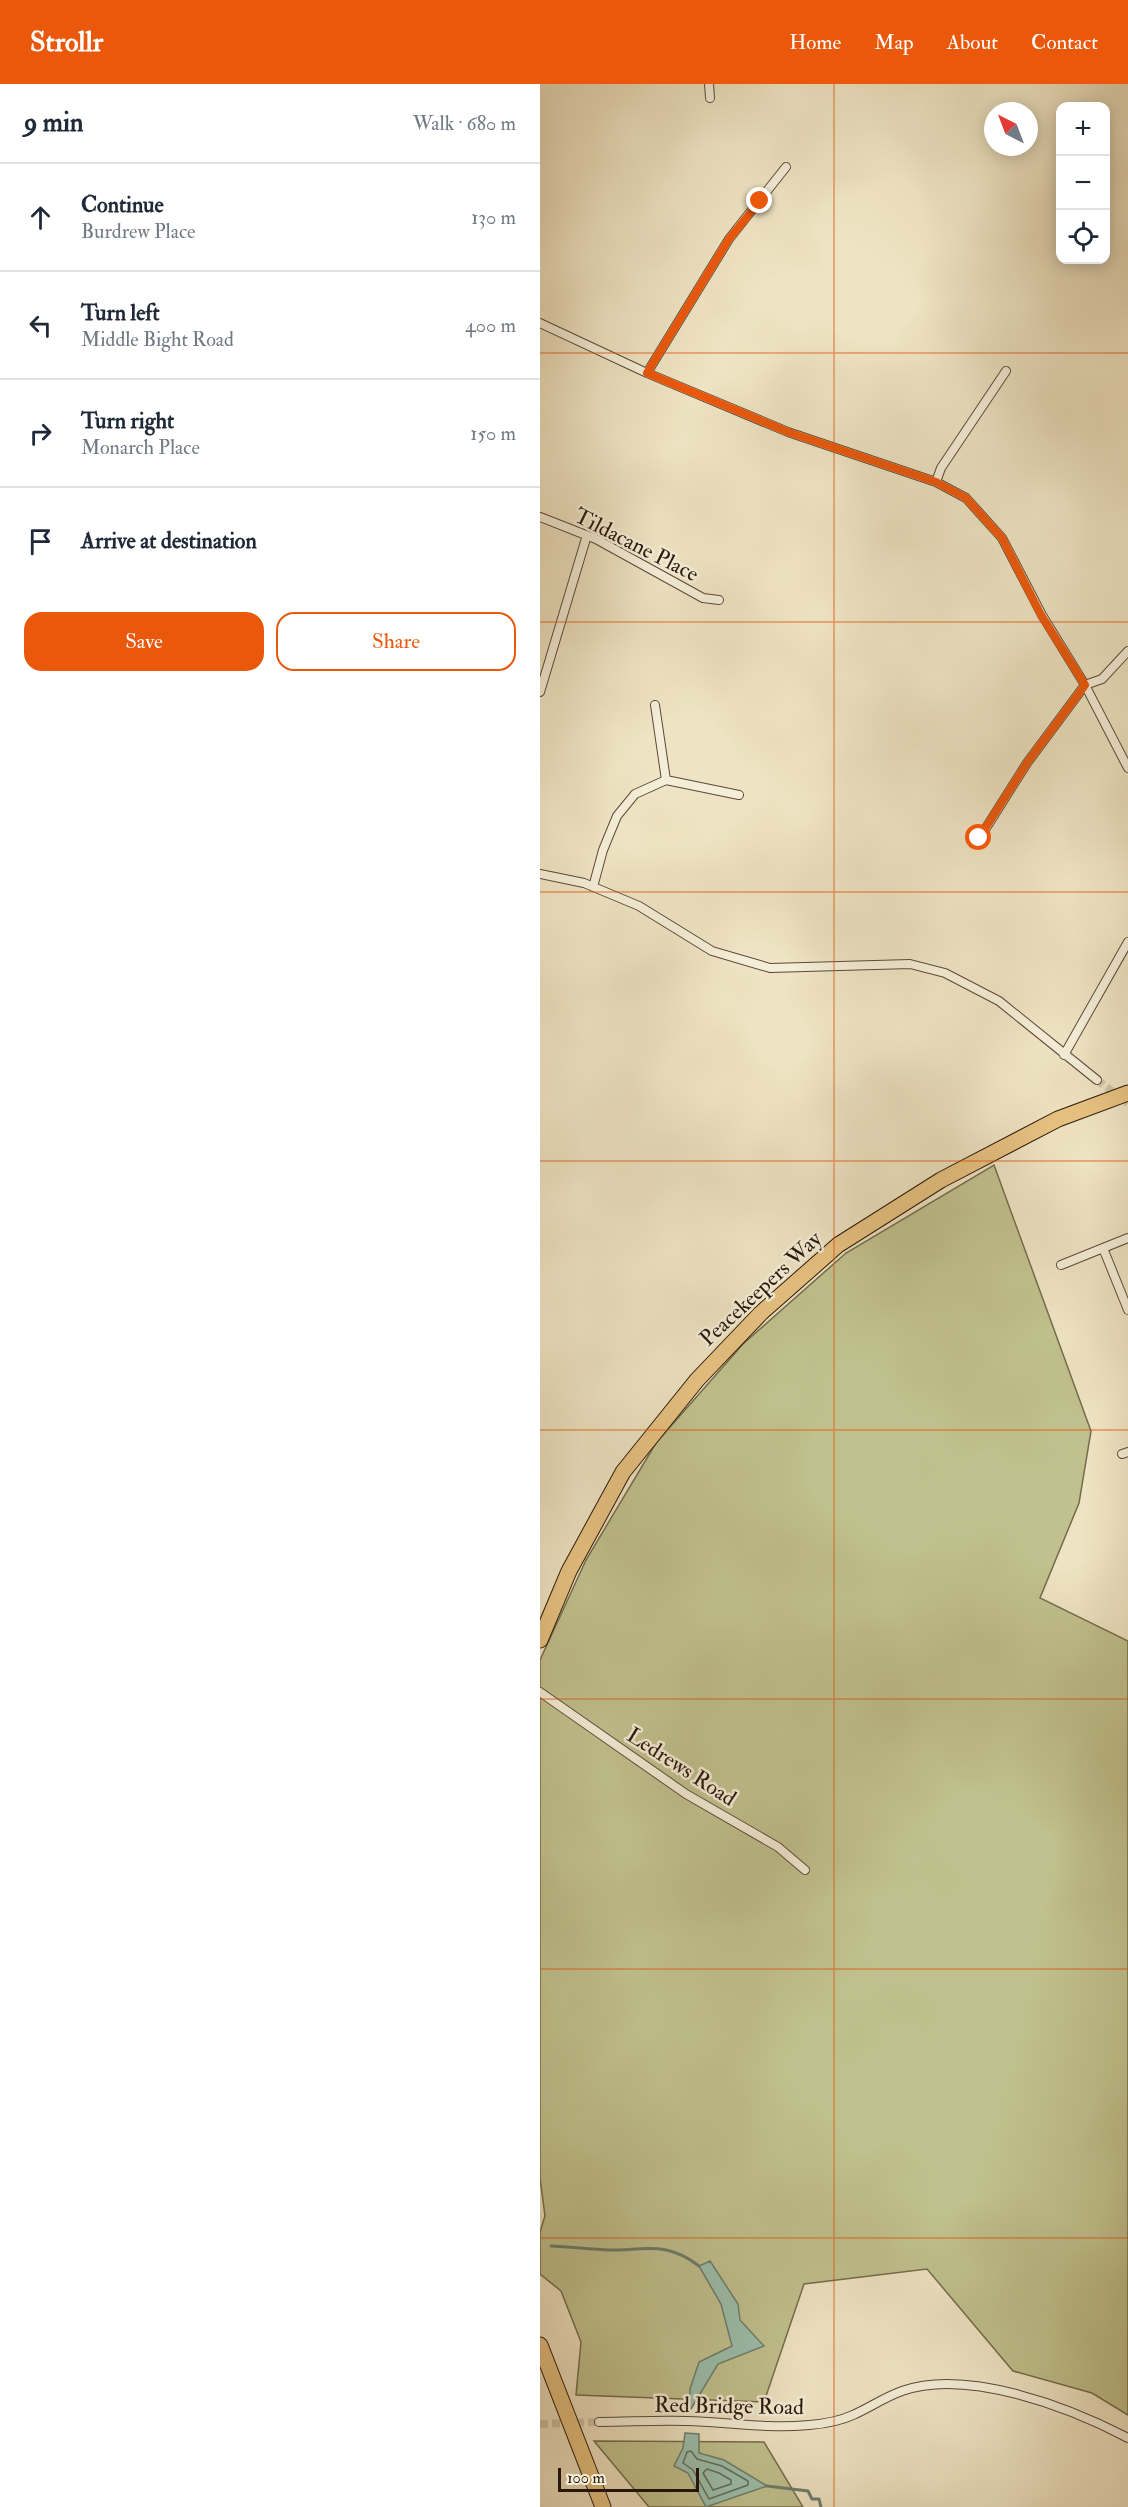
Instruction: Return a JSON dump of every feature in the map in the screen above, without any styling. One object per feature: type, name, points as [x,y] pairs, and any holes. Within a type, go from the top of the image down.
[{"type":"highway","name":"Peacekeepers Way","points":[[540,1640],[568,1571],[623,1472],[697,1380],[761,1313],[838,1245],[941,1180],[1058,1119],[1128,1093]]},
{"type":"highway","points":[[540,2345],[603,2507]]},
{"type":"street","points":[[709,84],[710,98]]},
{"type":"street","points":[[647,373],[729,239],[786,167]]},
{"type":"street","points":[[540,323],[647,373],[788,432],[936,482],[966,498],[1002,538],[1041,615],[1085,685],[1128,768]]},
{"type":"street","points":[[936,482],[941,468],[1006,371]]},
{"type":"street","name":"Tildacane Place","points":[[540,517],[587,535],[703,598],[719,600]]},
{"type":"street","points":[[540,692],[587,535]]},
{"type":"street","points":[[979,838],[1027,763],[1085,685],[1102,679],[1128,651]]},
{"type":"street","points":[[655,705],[666,780]]},
{"type":"street","points":[[592,887],[603,850],[617,816],[636,794],[666,780],[740,795]]},
{"type":"street","points":[[540,874],[592,887],[639,906],[712,951],[770,968],[910,964],[945,973],[999,1001],[1097,1080]]},
{"type":"street","points":[[1064,1055],[1128,942]]},
{"type":"street","points":[[1061,1265],[1128,1238]]},
{"type":"street","points":[[1103,1248],[1128,1310]]},
{"type":"street","name":"Ledrews Road","points":[[540,1692],[686,1794],[778,1847],[805,1870]]},
{"type":"street","name":"Red Bridge Road","points":[[599,2422],[686,2421],[758,2426],[809,2425],[850,2416],[900,2391],[925,2384],[955,2384],[979,2386],[1058,2405],[1128,2438]]},
{"type":"shaded area","points":[[994,1165],[1091,1431],[1079,1503],[1040,1598],[1128,1641],[1128,2415],[1092,2393],[1013,2371],[927,2269],[804,2284],[764,2402],[576,2395],[581,2342],[561,2291],[540,2274],[540,2232],[545,2216],[540,2178],[540,1660],[586,1560],[656,1443],[743,1344],[846,1253]]},
{"type":"shaded area","points":[[594,2441],[764,2442],[803,2507],[649,2507]]},
{"type":"water","points":[[710,2261],[738,2304],[740,2320],[764,2346],[718,2364],[689,2412],[690,2389],[699,2362],[732,2346],[721,2304],[699,2266]]},
{"type":"water","points":[[685,2433],[699,2434],[699,2453],[724,2460],[767,2486],[706,2507],[688,2473],[674,2466],[683,2448]]},
{"type":"waterway","points":[[551,2246],[609,2250],[645,2248],[666,2250],[677,2253],[699,2266]]},
{"type":"waterway","points":[[767,2486],[808,2491],[812,2499],[819,2499],[821,2507]]},
{"type":"tunnel","points":[[1097,1080],[1128,1103]]},
{"type":"tunnel","points":[[540,2424],[599,2422]]},
{"type":"route","points":[[760,201],[729,239],[647,373],[788,432],[936,482],[966,498],[1002,538],[1041,615],[1085,685],[1027,763],[979,838]]}]
